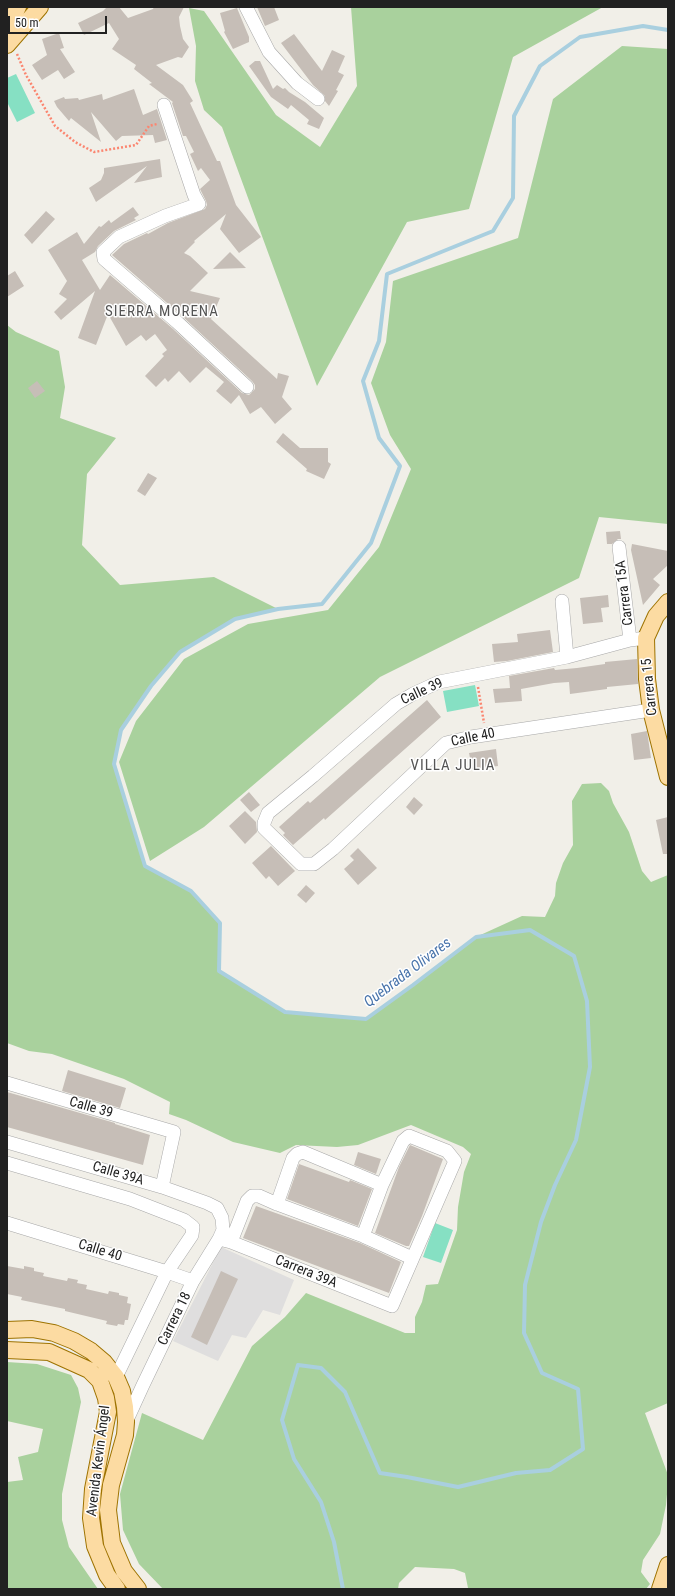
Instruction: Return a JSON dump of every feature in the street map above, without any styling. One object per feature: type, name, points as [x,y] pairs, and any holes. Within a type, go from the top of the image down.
[{"type":"main road","points":[[8,38],[18,7]]},
{"type":"main road","points":[[8,38],[40,7]]},
{"type":"main road","name":"Carrera 15","points":[[668,602],[638,639],[647,679],[650,710],[668,777]]},
{"type":"main road","name":"Avenida Kevin Ángel","points":[[7,1330],[32,1329],[54,1333],[74,1341],[91,1350],[104,1362],[116,1377],[122,1391],[126,1407],[126,1422],[125,1435],[111,1485],[108,1510],[112,1543],[124,1571],[138,1589]]},
{"type":"main road","name":"Avenida Kevin Ángel","points":[[7,1350],[49,1352],[89,1370],[100,1381],[106,1398],[108,1412],[93,1489],[91,1518],[95,1546],[107,1575],[117,1589]]},
{"type":"main road","points":[[660,1589],[668,1565]]},
{"type":"street","points":[[246,7],[270,52],[297,83],[318,99]]},
{"type":"street","points":[[164,105],[198,204],[164,216],[119,237],[103,252],[104,259],[177,322],[247,387]]},
{"type":"street","name":"Carrera 15A","points":[[619,547],[638,639]]},
{"type":"street","points":[[562,601],[568,657]]},
{"type":"street","name":"Calle 39","points":[[264,823],[268,813],[396,704],[439,682],[568,657],[638,639]]},
{"type":"street","name":"Calle 40","points":[[264,823],[264,828],[301,864],[314,864],[333,849],[446,743],[486,735],[650,710]]},
{"type":"street","name":"Calle 39","points":[[7,1084],[174,1132],[162,1187]]},
{"type":"street","points":[[225,1240],[247,1201],[252,1196],[259,1196],[363,1236],[412,1258],[455,1161],[447,1151],[409,1136],[403,1141],[382,1185],[363,1236]]},
{"type":"street","name":"Calle 39A","points":[[7,1142],[162,1187],[217,1208],[222,1218]]},
{"type":"street","points":[[277,1204],[293,1158],[297,1154],[303,1152],[382,1185]]},
{"type":"street","name":"Calle 39A","points":[[7,1163],[130,1199],[184,1220],[193,1227]]},
{"type":"street","name":"Carrera 18","points":[[126,1422],[142,1385],[194,1281],[225,1240],[222,1218]]},
{"type":"street","name":"Calle 40","points":[[7,1223],[194,1281]]},
{"type":"street","name":"Carrera 18","points":[[116,1377],[167,1272],[192,1235],[193,1227]]},
{"type":"street","name":"Carrera 39A","points":[[225,1240],[392,1306],[412,1258]]},
{"type":"path","points":[[8,38],[26,75],[55,126],[75,142],[88,149],[94,152],[136,146],[149,126],[170,121]]},
{"type":"path","points":[[475,674],[486,735]]},
{"type":"shaded area","points":[[221,1247],[294,1280],[280,1315],[263,1310],[246,1338],[232,1335],[218,1361],[173,1341]]},
{"type":"green space","points":[[351,7],[603,7],[513,57],[469,209],[407,222],[317,386],[222,127],[204,110],[195,81],[196,46],[189,8],[204,11],[276,115],[320,147],[357,86]]},
{"type":"green space","points":[[622,46],[668,49],[668,524],[599,517],[579,578],[380,677],[204,827],[150,861],[119,762],[136,721],[184,659],[248,624],[328,610],[379,547],[411,469],[390,435],[371,383],[386,342],[393,281],[518,238],[553,99]]},
{"type":"green space","points":[[16,74],[35,113],[17,122],[7,102],[7,78]]},
{"type":"green space","points":[[7,325],[16,332],[59,351],[65,387],[60,418],[116,438],[87,474],[82,545],[120,585],[214,577],[278,609],[235,619],[180,652],[151,686],[121,730],[114,764],[145,866],[191,891],[220,923],[219,971],[285,1012],[366,1019],[476,937],[522,916],[545,917],[555,896],[556,883],[563,863],[573,845],[572,801],[582,784],[601,783],[609,791],[613,803],[629,832],[642,871],[651,882],[668,875],[668,1403],[645,1413],[668,1475],[668,1483],[666,1505],[660,1534],[643,1560],[641,1572],[650,1584],[646,1589],[465,1589],[468,1588],[465,1573],[454,1569],[415,1567],[399,1583],[398,1589],[163,1589],[139,1564],[123,1530],[120,1494],[142,1413],[203,1440],[252,1346],[285,1317],[306,1293],[405,1333],[415,1333],[415,1317],[422,1302],[426,1285],[438,1284],[457,1230],[458,1207],[464,1172],[471,1154],[463,1147],[411,1125],[358,1145],[337,1147],[296,1145],[280,1153],[233,1142],[186,1120],[169,1114],[170,1102],[124,1079],[52,1054],[29,1051],[7,1043]]},
{"type":"green space","points":[[475,685],[479,706],[447,712],[443,691]]},
{"type":"green space","points":[[435,1223],[453,1230],[441,1263],[423,1257]]},
{"type":"green space","points":[[7,1362],[37,1364],[71,1375],[78,1388],[81,1402],[62,1494],[62,1520],[69,1547],[98,1589],[7,1589],[7,1482],[23,1480],[18,1457],[38,1452],[43,1429],[7,1421]]},
{"type":"building","points":[[107,7],[119,7],[128,18],[153,9],[154,7],[184,7],[179,17],[180,26],[183,39],[189,47],[182,58],[178,57],[156,65],[183,85],[193,101],[190,103],[217,161],[220,161],[236,205],[261,237],[239,253],[220,229],[226,214],[194,241],[195,242],[184,253],[190,256],[208,273],[190,291],[220,298],[211,319],[277,379],[278,373],[289,376],[282,397],[292,409],[275,424],[261,407],[250,414],[239,395],[231,404],[216,391],[224,382],[206,367],[190,383],[179,371],[168,382],[165,378],[156,387],[145,376],[164,356],[162,354],[167,350],[155,334],[146,341],[141,335],[126,346],[108,314],[96,345],[78,338],[95,291],[61,320],[54,312],[67,299],[59,294],[67,281],[48,250],[77,232],[84,244],[99,226],[101,227],[109,220],[111,223],[133,207],[139,215],[134,218],[136,220],[114,231],[98,246],[95,252],[82,260],[100,290],[110,275],[172,328],[242,393],[249,395],[255,389],[255,385],[252,381],[182,316],[112,255],[124,244],[147,233],[148,234],[168,223],[205,209],[207,205],[206,201],[200,189],[210,180],[201,168],[198,171],[190,154],[194,152],[186,136],[183,136],[172,103],[173,102],[149,84],[152,83],[134,69],[136,65],[112,49],[119,39],[109,23],[84,35],[78,23],[103,11]]},
{"type":"building","points":[[257,7],[274,7],[279,20],[265,26]]},
{"type":"building","points":[[237,8],[249,37],[249,42],[233,49],[224,32],[220,13]]},
{"type":"building","points":[[59,33],[64,48],[60,49],[75,72],[64,79],[58,70],[42,80],[32,65],[47,55],[42,39]]},
{"type":"building","points":[[294,34],[322,71],[332,50],[345,56],[338,72],[344,75],[336,90],[338,91],[329,106],[325,101],[325,96],[313,85],[281,43]]},
{"type":"building","points":[[255,61],[260,61],[273,89],[277,85],[283,89],[285,88],[324,118],[319,129],[307,124],[309,120],[291,105],[288,109],[271,97],[249,66]]},
{"type":"building","points":[[134,89],[143,115],[157,109],[167,140],[155,143],[153,135],[122,136],[116,141],[91,112],[101,142],[71,118],[69,121],[54,101],[64,97],[65,99],[78,98],[79,100],[102,94],[103,100]]},
{"type":"building","points":[[160,159],[162,177],[134,183],[147,166],[96,202],[89,188],[101,180],[104,173],[104,168]]},
{"type":"building","points":[[46,211],[55,219],[32,244],[24,235]]},
{"type":"building","points":[[230,252],[246,268],[213,269]]},
{"type":"building","points":[[15,271],[24,286],[7,297],[7,276]]},
{"type":"building","points":[[37,381],[45,391],[35,398],[28,388]]},
{"type":"building","points":[[283,433],[300,448],[328,448],[328,462],[331,464],[324,479],[306,471],[307,469],[276,442]]},
{"type":"building","points":[[148,473],[157,478],[145,496],[137,491]]},
{"type":"building","points":[[620,531],[621,539],[618,539],[612,544],[607,544],[606,532]]},
{"type":"building","points":[[632,544],[668,551],[668,565],[653,579],[660,585],[643,605],[631,550]]},
{"type":"building","points":[[608,595],[609,607],[601,608],[603,622],[583,624],[580,598]]},
{"type":"building","points":[[550,630],[553,652],[494,662],[492,644],[518,642],[517,634]]},
{"type":"building","points":[[637,659],[638,684],[607,687],[607,689],[570,694],[569,682],[554,683],[521,689],[522,701],[495,703],[493,689],[510,688],[509,676],[554,668],[555,670],[577,668],[605,664],[605,662]]},
{"type":"building","points":[[427,700],[441,717],[325,820],[324,818],[293,845],[283,835],[285,833],[279,827],[308,801],[310,803]]},
{"type":"building","points":[[647,731],[651,758],[634,760],[631,734]]},
{"type":"building","points":[[496,749],[498,766],[472,769],[469,753]]},
{"type":"building","points":[[249,792],[260,805],[251,812],[240,800]]},
{"type":"building","points":[[414,797],[423,805],[414,815],[406,807]]},
{"type":"building","points":[[245,811],[256,822],[257,832],[245,844],[229,826]]},
{"type":"building","points":[[668,817],[668,854],[663,854],[656,820]]},
{"type":"building","points":[[271,846],[295,871],[278,886],[269,876],[266,879],[252,863]]},
{"type":"building","points":[[358,848],[377,868],[358,885],[344,869],[354,860],[350,856]]},
{"type":"building","points":[[306,885],[315,893],[306,903],[297,895]]},
{"type":"building","points":[[68,1070],[126,1088],[120,1108],[62,1091]]},
{"type":"building","points":[[7,1092],[115,1123],[150,1135],[143,1165],[7,1127]]},
{"type":"building","points":[[410,1145],[443,1159],[422,1216],[409,1246],[406,1246],[375,1233],[399,1167]]},
{"type":"building","points":[[358,1152],[381,1159],[376,1174],[354,1165]]},
{"type":"building","points":[[299,1164],[349,1182],[350,1180],[372,1189],[358,1226],[287,1199]]},
{"type":"building","points":[[256,1206],[360,1243],[401,1262],[389,1293],[243,1238]]},
{"type":"building","points":[[7,1266],[24,1269],[24,1266],[34,1268],[34,1271],[44,1273],[43,1276],[67,1281],[68,1278],[78,1280],[77,1283],[87,1285],[86,1289],[108,1294],[109,1291],[128,1297],[127,1303],[131,1304],[128,1320],[125,1320],[124,1325],[118,1324],[117,1326],[106,1324],[107,1321],[65,1311],[65,1309],[21,1300],[22,1297],[7,1294]]},
{"type":"building","points":[[221,1271],[238,1279],[207,1345],[191,1337]]},
{"type":"waterway","name":"Quebrada Olivares","points":[[343,1589],[334,1542],[321,1502],[294,1459],[282,1420],[298,1365],[321,1368],[345,1392],[380,1473],[458,1487],[516,1473],[550,1470],[583,1449],[578,1389],[542,1373],[524,1333],[525,1285],[541,1222],[555,1185],[576,1140],[590,1067],[587,1001],[574,956],[530,930],[476,937],[366,1019],[285,1012],[219,971],[220,923],[191,891],[145,866],[114,764],[121,730],[151,686],[180,652],[235,619],[278,609],[322,604],[371,543],[400,466],[379,438],[363,381],[379,341],[387,274],[493,231],[513,198],[514,116],[540,66],[580,37],[643,26],[668,30]]},
{"type":"district","name":"SIERRA MORENA","points":[[162,312]]},
{"type":"district","name":"VILLA JULIA","points":[[453,766]]}]
